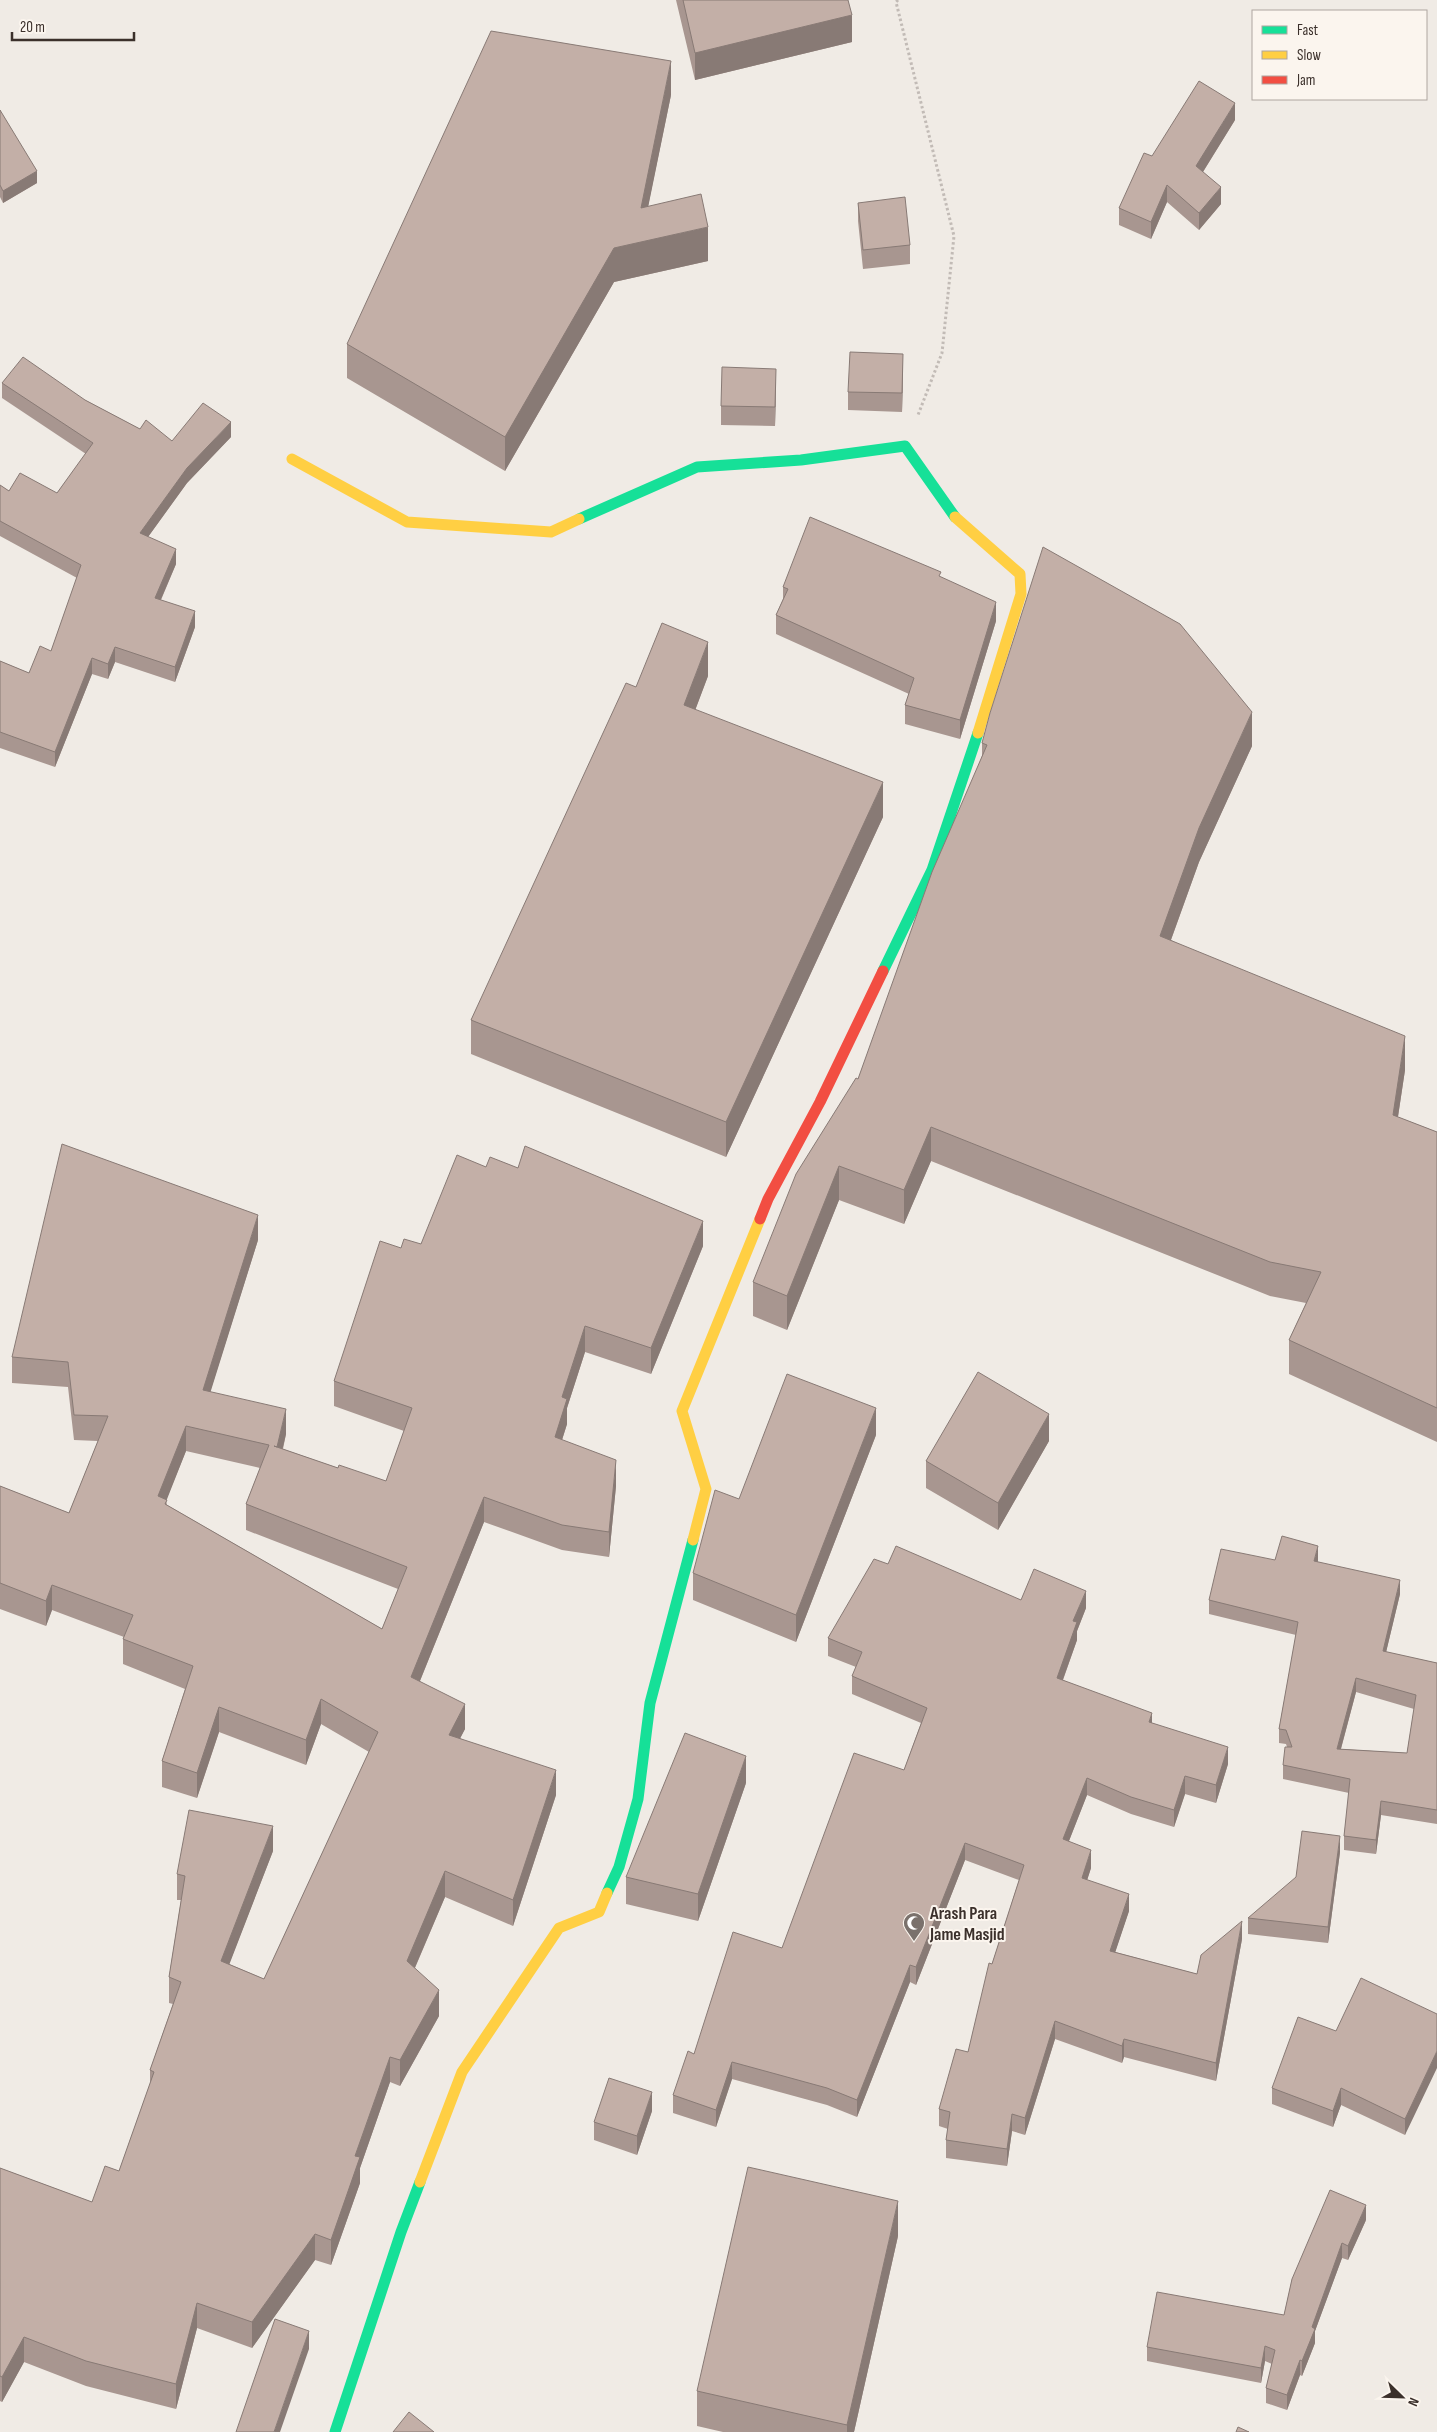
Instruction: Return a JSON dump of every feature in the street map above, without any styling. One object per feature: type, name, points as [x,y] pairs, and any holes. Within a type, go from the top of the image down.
[{"type":"street","points":[[292,459],[407,522],[551,532],[697,467],[801,460],[906,446],[950,512],[1020,574],[1021,594],[969,761],[932,870],[820,1102],[768,1199],[682,1411],[706,1489],[650,1703],[638,1799],[619,1867],[599,1912],[559,1928],[462,2072],[401,2232],[335,2432]]},
{"type":"path","points":[[898,0],[896,2],[954,236],[942,353],[906,446]]},
{"type":"building","points":[[683,0],[848,0],[852,15],[695,53]]},
{"type":"building","points":[[491,31],[671,61],[641,208],[701,194],[708,227],[614,248],[505,437],[347,344]]},
{"type":"building","points":[[1199,81],[1235,103],[1196,166],[1221,187],[1199,213],[1167,185],[1151,222],[1119,208],[1144,153],[1152,156]]},
{"type":"building","points":[[0,110],[37,171],[3,191],[0,185]]},
{"type":"building","points":[[905,197],[910,245],[863,250],[858,203]]},
{"type":"building","points":[[850,352],[903,354],[902,393],[848,392]]},
{"type":"building","points":[[23,357],[85,400],[140,429],[146,420],[172,441],[203,403],[231,422],[187,468],[140,533],[176,549],[155,598],[195,611],[175,667],[115,647],[108,664],[92,658],[55,752],[0,732],[0,661],[29,673],[40,646],[51,651],[81,565],[0,521],[0,485],[9,491],[20,473],[57,493],[93,443],[2,383]]},
{"type":"building","points":[[722,367],[776,369],[775,407],[721,406]]},
{"type":"building","points":[[810,517],[941,572],[939,576],[996,602],[960,720],[905,705],[914,678],[776,615],[788,589],[783,587]]},
{"type":"building","points":[[1043,547],[1180,624],[1252,712],[1199,828],[1160,936],[1405,1036],[1393,1115],[1437,1132],[1437,1408],[1289,1340],[1321,1272],[1270,1262],[931,1127],[904,1190],[839,1166],[787,1296],[753,1282],[796,1174],[856,1078],[858,1079],[932,872],[987,745],[982,743],[990,713]]},
{"type":"building","points":[[662,623],[708,642],[684,705],[883,782],[726,1122],[471,1020],[626,683],[636,687]]},
{"type":"building","points":[[62,1144],[258,1215],[203,1390],[286,1409],[277,1447],[274,1446],[338,1468],[339,1465],[386,1481],[412,1408],[334,1381],[380,1241],[401,1248],[404,1239],[421,1244],[457,1155],[486,1167],[490,1157],[518,1168],[525,1146],[703,1221],[651,1348],[585,1326],[562,1397],[567,1399],[555,1437],[616,1460],[609,1532],[562,1525],[484,1497],[411,1677],[465,1704],[449,1735],[556,1770],[513,1900],[445,1871],[407,1961],[439,1990],[400,2060],[390,2057],[355,2156],[360,2157],[331,2240],[315,2234],[252,2322],[197,2303],[176,2384],[86,2361],[24,2337],[2,2377],[0,2376],[0,2168],[92,2202],[105,2166],[119,2171],[154,2072],[150,2070],[181,1982],[169,1977],[185,1876],[177,1874],[189,1810],[273,1826],[221,1961],[264,1979],[378,1732],[321,1699],[306,1740],[219,1707],[197,1773],[162,1761],[193,1666],[123,1639],[133,1615],[52,1585],[46,1601],[0,1583],[0,1486],[69,1513],[108,1416],[74,1415],[68,1362],[12,1357]],"holes":[[[186,1426],[269,1445],[246,1504],[407,1567],[382,1629],[165,1504],[167,1500],[158,1496]]]},
{"type":"building","points":[[978,1372],[1049,1414],[998,1503],[926,1461]]},
{"type":"building","points":[[787,1374],[876,1408],[796,1615],[693,1573],[715,1490],[739,1499]]},
{"type":"building","points":[[1282,1536],[1318,1546],[1314,1561],[1400,1580],[1383,1651],[1437,1663],[1437,1810],[1381,1801],[1376,1840],[1344,1836],[1350,1779],[1283,1765],[1285,1747],[1292,1747],[1286,1730],[1279,1729],[1298,1622],[1209,1600],[1221,1549],[1275,1560]],"holes":[[[1356,1678],[1416,1695],[1407,1753],[1337,1749]]]},
{"type":"building","points":[[896,1546],[1021,1600],[1034,1569],[1086,1591],[1073,1621],[1077,1622],[1057,1678],[1152,1713],[1149,1722],[1228,1747],[1216,1785],[1185,1776],[1174,1810],[1131,1797],[1087,1778],[1063,1839],[1091,1850],[1082,1878],[1129,1894],[1110,1951],[1197,1974],[1201,1955],[1242,1921],[1216,2063],[1124,2039],[1122,2046],[1055,2021],[1025,2118],[1012,2114],[1007,2149],[946,2140],[950,2112],[939,2109],[956,2049],[968,2052],[989,1963],[992,1964],[1024,1865],[965,1843],[916,1967],[910,1965],[857,2100],[827,2088],[732,2062],[716,2110],[673,2095],[688,2051],[694,2054],[733,1932],[782,1948],[854,1753],[904,1770],[927,1708],[852,1676],[862,1652],[828,1638],[874,1559],[888,1564]]},
{"type":"building","points":[[685,1733],[746,1756],[698,1894],[626,1877]]},
{"type":"building","points":[[1302,1831],[1340,1836],[1328,1927],[1248,1918],[1296,1877]]},
{"type":"building","points":[[1361,1978],[1437,2014],[1437,2051],[1405,2119],[1341,2088],[1333,2111],[1272,2088],[1298,2017],[1336,2031]]},
{"type":"building","points":[[609,2078],[652,2092],[637,2136],[594,2122]]},
{"type":"building","points":[[748,2167],[898,2201],[847,2425],[697,2391]]},
{"type":"building","points":[[1330,2190],[1366,2205],[1348,2246],[1342,2243],[1312,2327],[1315,2329],[1302,2361],[1300,2360],[1287,2395],[1266,2388],[1275,2350],[1265,2346],[1261,2368],[1147,2347],[1157,2292],[1284,2315],[1292,2279]]},
{"type":"building","points":[[275,2319],[309,2331],[274,2432],[236,2432]]},
{"type":"building","points":[[409,2412],[434,2432],[393,2432]]},
{"type":"building","points":[[1238,2427],[1249,2432],[1236,2432]]},
{"type":"traffic: fast","points":[[579,519],[697,467],[801,460],[905,446],[955,517]]},
{"type":"traffic: fast","points":[[883,971],[932,870],[978,733]]},
{"type":"traffic: fast","points":[[607,1893],[619,1867],[638,1799],[650,1703],[693,1540]]},
{"type":"traffic: fast","points":[[335,2432],[401,2232],[420,2182]]},
{"type":"traffic: slow","points":[[292,459],[407,522],[551,532],[579,519]]},
{"type":"traffic: slow","points":[[955,517],[1020,574],[1021,594],[978,733]]},
{"type":"traffic: slow","points":[[693,1540],[706,1489],[682,1411],[760,1219]]},
{"type":"traffic: slow","points":[[420,2182],[462,2072],[559,1928],[599,1912],[607,1893]]},
{"type":"traffic: jam","points":[[760,1219],[768,1199],[820,1102],[883,971]]},
{"type":"place","name":"Arash Para Jame Masjid","points":[[914,1942]]}]
